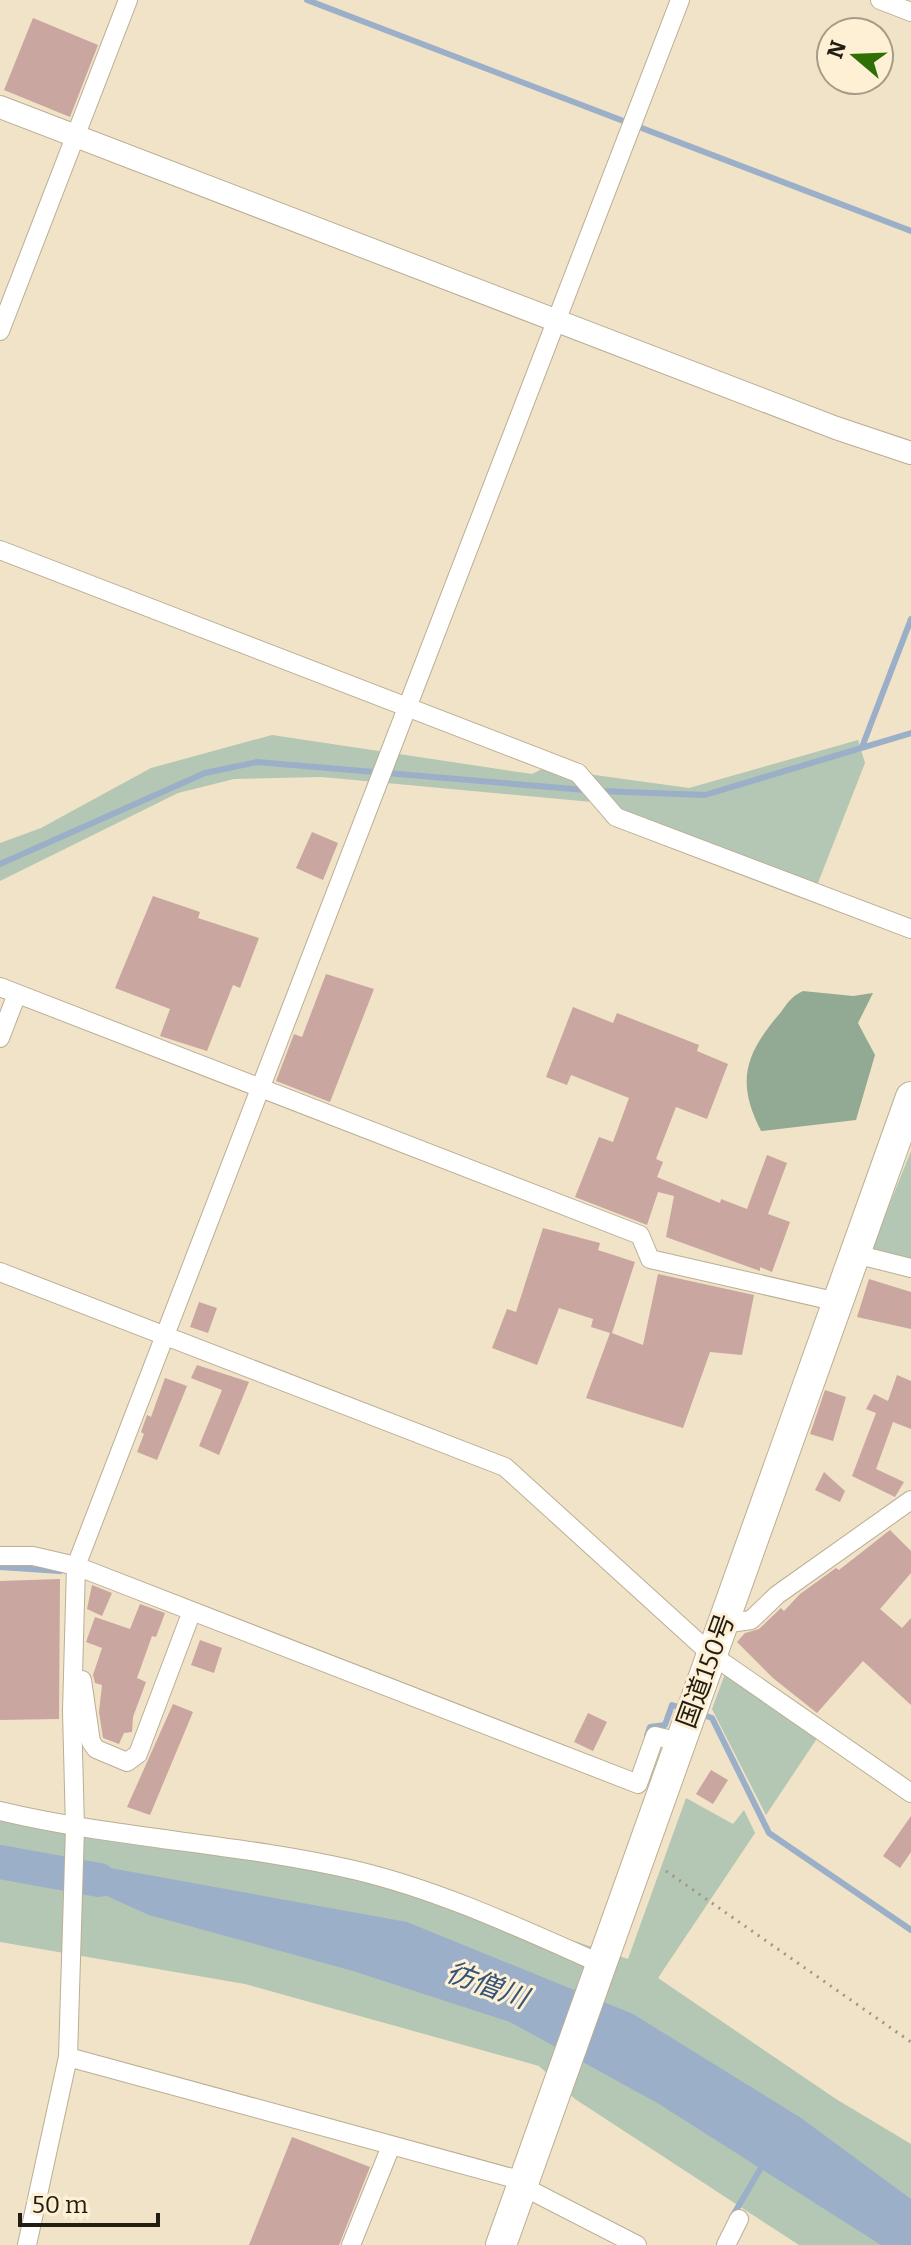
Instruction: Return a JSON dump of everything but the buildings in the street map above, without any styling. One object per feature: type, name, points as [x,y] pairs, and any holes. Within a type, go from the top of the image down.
[{"type":"highway","name":"国道150号","points":[[501,2245],[599,1963],[911,1097]]},
{"type":"street","points":[[0,331],[128,0]]},
{"type":"street","points":[[27,2245],[68,2057],[68,1955],[75,1828],[75,1572],[163,1335],[680,0]]},
{"type":"street","points":[[880,0],[911,12]]},
{"type":"street","points":[[0,107],[836,428],[911,453]]},
{"type":"street","points":[[0,550],[578,773],[616,817],[911,929]]},
{"type":"street","points":[[0,1038],[8,990],[640,1235],[650,1259],[838,1302]]},
{"type":"street","points":[[855,1254],[911,1268]]},
{"type":"street","points":[[0,1272],[505,1467],[712,1655],[911,1793]]},
{"type":"street","points":[[723,1624],[751,1620],[777,1595],[911,1500]]},
{"type":"street","points":[[0,1556],[33,1556],[638,1784],[655,1736],[680,1742]]},
{"type":"street","points":[[74,1655],[80,1670],[91,1742],[96,1749],[127,1762],[138,1754],[190,1616]]},
{"type":"street","points":[[0,1811],[75,1828],[354,1870],[455,1902],[599,1963]]},
{"type":"street","points":[[68,2057],[522,2183],[637,2245]]},
{"type":"street","points":[[351,2245],[391,2146]]},
{"type":"street","points":[[726,2245],[739,2219]]},
{"type":"path","points":[[666,1871],[911,2042]]},
{"type":"green space","points":[[272,735],[532,774],[544,768],[689,788],[858,740],[865,763],[814,893],[592,802],[322,777],[234,779],[178,793],[0,881],[0,843],[41,828],[151,768]]},
{"type":"green space","points":[[803,991],[853,996],[873,993],[858,1023],[875,1055],[856,1120],[761,1131],[748,1097],[748,1068],[752,1054],[790,1000]]},
{"type":"green space","points":[[911,1151],[911,1268],[868,1258]]},
{"type":"green space","points":[[728,1666],[822,1731],[766,1815],[712,1709]]},
{"type":"green space","points":[[686,1798],[733,1824],[744,1810],[755,1833],[658,1978],[836,2099],[911,2144],[911,2245],[799,2245],[575,2099],[539,2066],[245,1984],[0,1942],[0,1815],[416,1888],[628,1959]]},
{"type":"water","points":[[0,1848],[407,1922],[633,2014],[801,2118],[911,2199],[911,2245],[881,2245],[659,2104],[510,2022],[353,1971],[149,1915]]},
{"type":"waterway","points":[[307,0],[911,231]]},
{"type":"waterway","points":[[862,747],[911,619]]},
{"type":"waterway","points":[[600,791],[705,795],[911,733]]},
{"type":"waterway","points":[[0,864],[205,773],[257,762],[585,790]]},
{"type":"waterway","points":[[0,1567],[60,1571]]},
{"type":"waterway","points":[[647,1736],[650,1727],[665,1725],[672,1705],[685,1709]]},
{"type":"waterway","points":[[700,1714],[712,1718],[769,1833],[911,1930]]},
{"type":"waterway","name":"彷僧川","points":[[0,1862],[99,1880]]},
{"type":"waterway","points":[[732,2217],[765,2161]]}]
